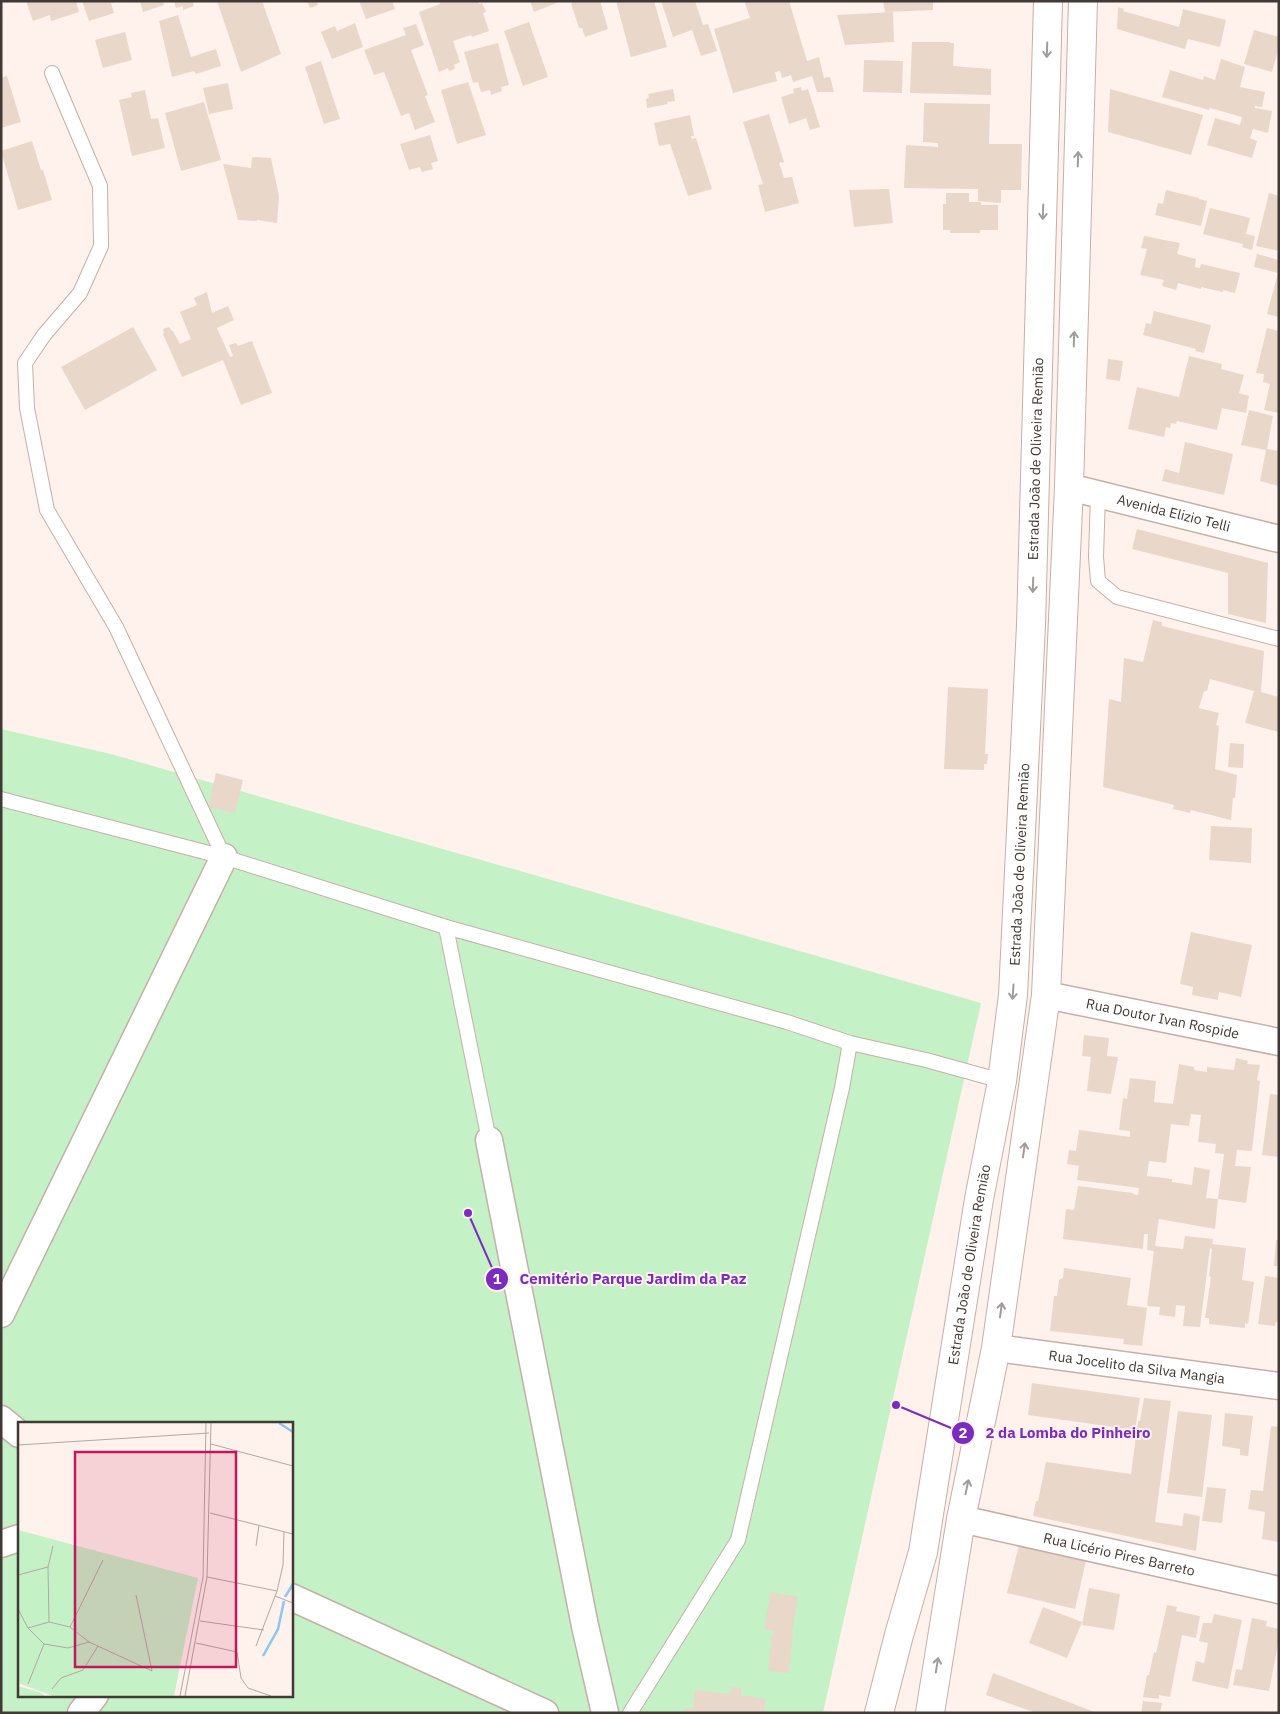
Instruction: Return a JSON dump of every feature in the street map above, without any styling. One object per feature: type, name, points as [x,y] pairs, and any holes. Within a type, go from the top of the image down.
[{"type":"main road","name":"Estrada João de Oliveira Remião","points":[[879,1713],[923,1552],[979,1199],[1002,1081],[1013,995],[1032,625],[1048,1]]},
{"type":"main road","points":[[930,1713],[961,1518],[996,1348],[1046,995],[1069,487],[1083,1]]},
{"type":"street","name":"Avenida Elizio Telli","points":[[1069,487],[1279,539]]},
{"type":"street","points":[[1,1314],[224,858]]},
{"type":"street","name":"Rua Doutor Ivan Rospide","points":[[1046,995],[1279,1042]]},
{"type":"street","points":[[489,1140],[584,1626],[605,1713]]},
{"type":"street","name":"Rua Jocelito da Silva Mangia","points":[[996,1348],[1279,1386]]},
{"type":"street","points":[[1,1419],[18,1433]]},
{"type":"street","name":"Rua Licério Pires Barreto","points":[[961,1518],[1279,1590]]},
{"type":"street","points":[[1,1544],[18,1538]]},
{"type":"street","points":[[292,1597],[545,1713]]},
{"type":"street","points":[[81,1713],[94,1696]]},
{"type":"lane","points":[[52,74],[100,186],[101,246],[80,293],[44,335],[25,363],[27,408],[47,510],[116,627],[224,858]]},
{"type":"lane","points":[[1098,494],[1096,557],[1098,581],[1117,597],[1279,639]]},
{"type":"lane","points":[[1,799],[224,858],[446,927],[787,1022],[850,1043],[926,1060],[1002,1081]]},
{"type":"lane","points":[[446,927],[489,1140]]},
{"type":"lane","points":[[630,1713],[738,1540],[842,1088],[850,1043]]},
{"type":"green space","points":[[1,729],[111,754],[981,1003],[823,1713],[1,1713]]},
{"type":"building","points":[[26,1],[76,1],[79,12],[51,21],[50,15],[33,21]]},
{"type":"building","points":[[82,1],[116,1],[111,3],[114,13],[89,21]]},
{"type":"building","points":[[140,1],[163,1],[164,5],[143,12]]},
{"type":"building","points":[[174,1],[192,1],[194,6],[183,10],[183,6],[176,8]]},
{"type":"building","points":[[217,1],[262,1],[281,54],[241,72]]},
{"type":"building","points":[[307,1],[317,1],[318,5],[310,8]]},
{"type":"building","points":[[359,1],[392,1],[395,9],[366,19]]},
{"type":"building","points":[[439,1],[478,1],[479,4],[482,3],[486,12],[483,13],[489,31],[453,41],[460,62],[454,65],[455,69],[449,71],[448,68],[439,72],[419,12],[440,4]]},
{"type":"building","points":[[530,1],[561,1],[534,12]]},
{"type":"building","points":[[577,1],[600,1],[608,29],[585,37],[582,28],[579,28],[571,3]]},
{"type":"building","points":[[616,1],[654,1],[667,47],[631,57]]},
{"type":"building","points":[[661,1],[695,1],[703,25],[708,24],[717,51],[701,56],[692,30],[673,37]]},
{"type":"building","points":[[746,1],[789,1],[807,61],[819,57],[824,78],[830,77],[834,92],[817,92],[812,76],[793,82],[791,75],[782,78],[780,71],[775,72],[777,81],[733,93],[714,29],[750,18]]},
{"type":"building","points":[[883,1],[933,1],[933,10],[885,12]]},
{"type":"building","points":[[1118,7],[1124,9],[1123,11],[1179,27],[1183,9],[1226,20],[1220,47],[1188,39],[1185,49],[1117,29]]},
{"type":"building","points":[[893,12],[894,42],[845,45],[837,15]]},
{"type":"building","points":[[178,15],[191,57],[216,49],[221,66],[196,74],[194,71],[172,77],[159,21]]},
{"type":"building","points":[[529,22],[548,77],[523,86],[504,31]]},
{"type":"building","points":[[355,23],[363,47],[332,59],[321,32],[335,26],[337,31]]},
{"type":"building","points":[[416,24],[424,45],[411,50],[428,95],[425,96],[435,122],[415,130],[409,113],[401,116],[384,72],[374,75],[364,50],[406,35],[403,28]]},
{"type":"building","points":[[1254,30],[1279,37],[1279,47],[1272,72],[1244,64]]},
{"type":"building","points":[[125,32],[132,60],[103,68],[95,40]]},
{"type":"building","points":[[912,42],[954,43],[953,66],[991,69],[991,95],[910,93]]},
{"type":"building","points":[[498,43],[509,85],[501,87],[502,91],[491,95],[490,90],[481,92],[478,82],[473,83],[464,52]]},
{"type":"building","points":[[1221,59],[1245,67],[1240,87],[1265,92],[1262,107],[1255,106],[1255,108],[1272,111],[1268,133],[1253,129],[1250,138],[1257,141],[1252,158],[1207,145],[1215,118],[1240,125],[1242,117],[1162,97],[1170,70],[1203,80],[1204,76],[1215,80]]},
{"type":"building","points":[[864,60],[903,61],[902,93],[863,92]]},
{"type":"building","points":[[321,61],[340,119],[324,124],[305,67]]},
{"type":"building","points":[[7,76],[21,122],[1,128],[1,78]]},
{"type":"building","points":[[468,82],[486,135],[457,144],[441,90]]},
{"type":"building","points":[[228,83],[233,109],[209,114],[203,88]]},
{"type":"building","points":[[801,87],[802,91],[808,89],[820,127],[810,130],[806,118],[789,124],[781,97],[794,93],[793,89]]},
{"type":"building","points":[[673,89],[675,101],[647,108],[646,99],[649,98],[648,94]]},
{"type":"building","points":[[1110,89],[1203,115],[1191,155],[1108,132]]},
{"type":"building","points":[[145,90],[151,119],[158,118],[165,148],[132,156],[119,100],[132,97],[131,93]]},
{"type":"building","points":[[204,102],[221,160],[181,171],[165,113]]},
{"type":"building","points":[[924,103],[990,104],[989,144],[1022,144],[1021,190],[1001,190],[1001,203],[978,201],[978,189],[904,188],[906,145],[938,147],[938,143],[923,142]]},
{"type":"building","points":[[769,114],[784,162],[779,163],[784,178],[792,177],[799,203],[765,212],[758,185],[763,184],[743,122]]},
{"type":"building","points":[[690,115],[694,136],[691,136],[692,139],[696,138],[712,189],[688,196],[670,144],[659,146],[654,123]]},
{"type":"building","points":[[430,135],[438,161],[431,163],[433,169],[422,172],[420,167],[409,170],[400,144]]},
{"type":"building","points":[[32,141],[52,200],[18,210],[1,151]]},
{"type":"building","points":[[252,157],[271,158],[279,196],[277,223],[238,220],[223,164],[251,168]]},
{"type":"building","points":[[889,189],[893,223],[854,227],[849,190]]},
{"type":"building","points":[[1166,190],[1207,201],[1201,226],[1155,215],[1158,203],[1163,204]]},
{"type":"building","points":[[946,193],[969,193],[969,202],[981,202],[981,205],[998,205],[998,230],[980,230],[980,233],[950,233],[950,230],[943,230],[943,204],[946,204]]},
{"type":"building","points":[[1269,193],[1279,196],[1279,251],[1256,246]]},
{"type":"building","points":[[1210,208],[1250,218],[1246,234],[1255,236],[1252,250],[1242,247],[1243,244],[1203,234]]},
{"type":"building","points":[[1144,236],[1180,243],[1177,254],[1196,259],[1195,267],[1200,268],[1201,264],[1240,273],[1235,293],[1201,287],[1201,289],[1178,283],[1176,290],[1162,286],[1164,280],[1140,275],[1147,249],[1141,248]]},
{"type":"building","points":[[1257,254],[1279,260],[1279,317],[1267,314],[1278,273],[1254,267]]},
{"type":"building","points":[[207,292],[212,313],[228,306],[234,320],[217,328],[230,357],[233,356],[229,345],[236,343],[238,346],[252,341],[272,393],[241,405],[223,360],[182,377],[163,334],[163,329],[169,327],[180,344],[191,339],[180,312],[197,305],[194,298]]},
{"type":"building","points":[[1154,311],[1211,325],[1204,353],[1195,351],[1196,349],[1143,335],[1146,323],[1151,324]]},
{"type":"building","points":[[133,327],[157,370],[85,410],[61,367]]},
{"type":"building","points":[[1267,328],[1279,331],[1279,413],[1264,410],[1270,384],[1263,382],[1264,374],[1256,373]]},
{"type":"building","points":[[1189,356],[1222,364],[1221,369],[1244,375],[1239,393],[1249,396],[1246,413],[1222,408],[1217,430],[1177,421],[1176,424],[1171,423],[1170,428],[1166,427],[1164,437],[1128,429],[1137,387],[1179,397]]},
{"type":"building","points":[[1108,359],[1123,361],[1120,381],[1106,379]]},
{"type":"building","points":[[1249,410],[1273,416],[1267,449],[1279,451],[1279,486],[1260,481],[1266,450],[1241,445]]},
{"type":"building","points":[[1185,442],[1233,454],[1224,495],[1162,481],[1165,469],[1179,473]]},
{"type":"building","points":[[1137,529],[1268,563],[1266,623],[1228,614],[1228,573],[1132,549]]},
{"type":"building","points":[[1153,620],[1162,622],[1162,626],[1264,651],[1261,692],[1279,697],[1279,732],[1245,723],[1254,691],[1210,679],[1199,708],[1219,713],[1216,725],[1219,726],[1215,769],[1237,775],[1231,820],[1191,810],[1190,813],[1173,809],[1174,805],[1103,787],[1109,699],[1121,702],[1124,658],[1143,662]]},
{"type":"building","points":[[948,687],[988,689],[985,754],[988,754],[984,770],[944,769]]},
{"type":"building","points":[[1230,743],[1244,744],[1243,768],[1228,767]]},
{"type":"building","points":[[216,773],[243,780],[235,813],[208,807]]},
{"type":"building","points":[[1211,826],[1252,828],[1251,863],[1209,860]]},
{"type":"building","points":[[1191,932],[1252,945],[1241,997],[1219,992],[1218,1000],[1192,995],[1193,987],[1180,984]]},
{"type":"building","points":[[1084,1035],[1109,1038],[1107,1056],[1118,1057],[1111,1094],[1087,1091],[1091,1057],[1082,1056]]},
{"type":"building","points":[[1236,1058],[1248,1061],[1247,1064],[1260,1065],[1257,1080],[1260,1081],[1252,1151],[1237,1150],[1235,1166],[1251,1167],[1246,1203],[1218,1199],[1215,1229],[1159,1219],[1155,1246],[1183,1249],[1185,1236],[1213,1239],[1212,1244],[1246,1248],[1242,1280],[1254,1282],[1248,1324],[1245,1323],[1245,1328],[1209,1324],[1209,1318],[1205,1318],[1211,1277],[1209,1276],[1212,1249],[1210,1248],[1200,1327],[1183,1326],[1185,1306],[1176,1305],[1175,1317],[1159,1315],[1160,1307],[1147,1306],[1154,1251],[1147,1250],[1148,1234],[1144,1234],[1143,1249],[1063,1239],[1066,1209],[1074,1210],[1078,1186],[1138,1195],[1139,1188],[1077,1180],[1079,1166],[1067,1164],[1069,1150],[1076,1151],[1079,1130],[1130,1137],[1130,1131],[1119,1130],[1123,1098],[1127,1099],[1130,1078],[1156,1081],[1154,1102],[1173,1104],[1179,1064],[1194,1067],[1194,1070],[1207,1072],[1207,1067],[1234,1070]],"holes":[[[1191,1114],[1201,1115],[1198,1142],[1216,1144],[1215,1153],[1224,1154],[1218,1199],[1206,1198],[1210,1170],[1194,1167],[1192,1185],[1172,1182],[1172,1179],[1147,1176],[1149,1161],[1166,1163],[1171,1124],[1189,1126]]]},
{"type":"building","points":[[1270,1094],[1279,1095],[1279,1157],[1262,1155]]},
{"type":"building","points":[[1276,1240],[1279,1240],[1279,1266],[1274,1266]]},
{"type":"building","points":[[1064,1268],[1131,1278],[1127,1305],[1147,1308],[1142,1346],[1123,1344],[1124,1339],[1050,1331],[1054,1296],[1057,1296],[1059,1280],[1063,1278]]},
{"type":"building","points":[[1265,1276],[1279,1278],[1279,1322],[1276,1322],[1275,1326],[1258,1324]]},
{"type":"building","points":[[1032,1383],[1140,1398],[1135,1430],[1028,1415]]},
{"type":"building","points":[[1144,1398],[1171,1401],[1155,1522],[1182,1526],[1184,1513],[1200,1516],[1196,1551],[1033,1516],[1046,1462],[1131,1474],[1138,1421],[1140,1421]]},
{"type":"building","points":[[1178,1411],[1212,1415],[1202,1497],[1167,1493]]},
{"type":"building","points":[[1225,1413],[1253,1416],[1248,1456],[1240,1455],[1240,1449],[1222,1446]]},
{"type":"building","points":[[1271,1426],[1279,1427],[1279,1542],[1262,1539],[1265,1512],[1248,1509],[1251,1490],[1263,1491]]},
{"type":"building","points":[[1207,1487],[1226,1489],[1222,1523],[1202,1521]]},
{"type":"building","points":[[1019,1545],[1086,1561],[1075,1609],[1007,1593]]},
{"type":"building","points":[[1089,1588],[1120,1594],[1114,1630],[1082,1625]]},
{"type":"building","points":[[771,1592],[798,1597],[792,1631],[789,1673],[768,1671],[772,1634],[775,1631],[764,1629]]},
{"type":"building","points":[[1167,1605],[1177,1607],[1176,1611],[1200,1616],[1196,1638],[1182,1635],[1170,1697],[1159,1695],[1159,1699],[1143,1697],[1147,1675],[1149,1675],[1154,1652],[1156,1653]]},
{"type":"building","points":[[1043,1607],[1082,1622],[1067,1658],[1029,1643]]},
{"type":"building","points":[[1214,1614],[1242,1620],[1228,1689],[1192,1681],[1196,1661],[1204,1663],[1208,1643],[1199,1641],[1203,1623],[1212,1623]]},
{"type":"building","points":[[1252,1618],[1267,1621],[1266,1626],[1279,1629],[1279,1639],[1269,1691],[1233,1685],[1236,1669],[1242,1670]]},
{"type":"building","points":[[993,1673],[1097,1713],[1036,1713],[986,1695]]},
{"type":"building","points":[[731,1687],[741,1688],[741,1695],[766,1699],[764,1713],[684,1713],[684,1708],[693,1709],[695,1690],[730,1694]]},
{"type":"building","points":[[1143,1701],[1162,1703],[1160,1713],[1141,1713]]},
{"type":"place","name":"Cemitério Parque Jardim da Paz","points":[[468,1213]]},
{"type":"place","name":"2 da Lomba do Pinheiro","points":[[896,1405]]}]
